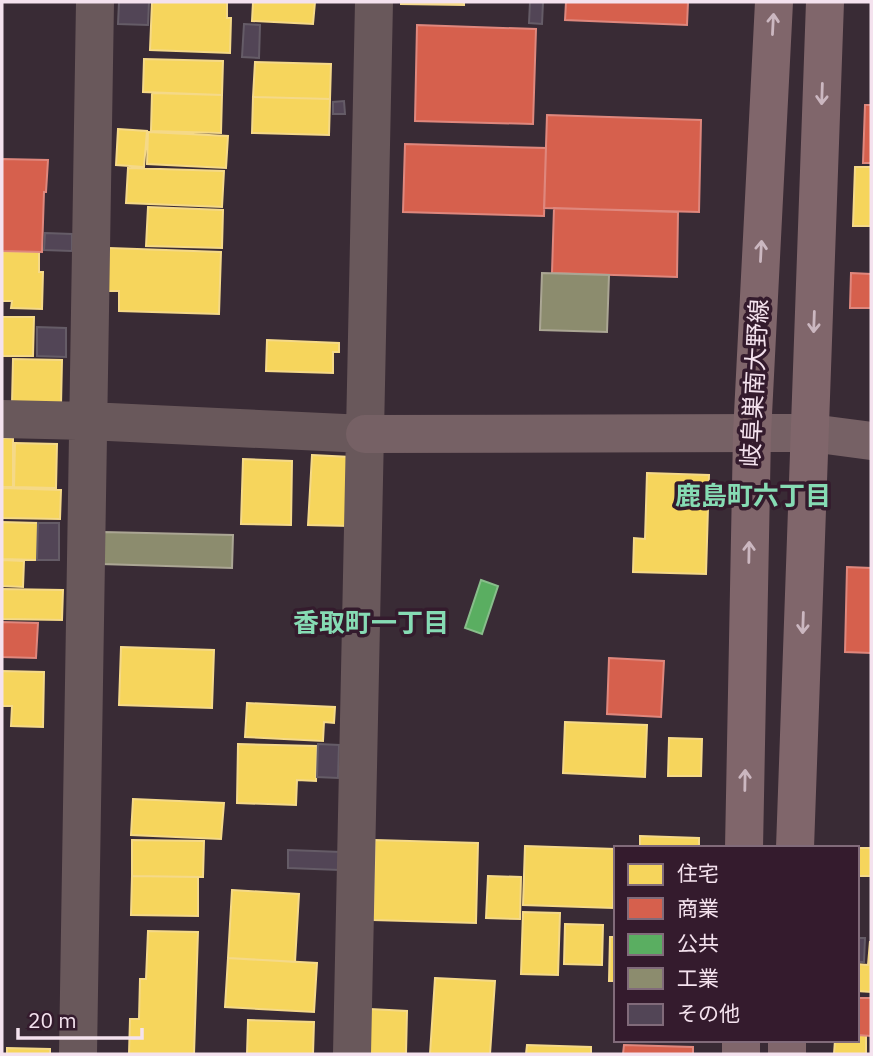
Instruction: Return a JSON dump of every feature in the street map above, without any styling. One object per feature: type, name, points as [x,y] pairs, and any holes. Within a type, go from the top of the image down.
[{"type":"main road","name":"岐阜巣南大野線","points":[[744,846],[752,434],[774,2]]},
{"type":"main road","points":[[795,846],[825,2]]},
{"type":"street","points":[[78,1054],[94,2]]},
{"type":"street","points":[[352,1054],[373,2]]},
{"type":"street","points":[[2,419],[365,435],[811,433],[871,441]]},
{"type":"building: 住宅","points":[[152,2],[227,2],[227,18],[231,18],[230,53],[150,50]]},
{"type":"building: 住宅","points":[[253,2],[315,2],[313,24],[252,21]]},
{"type":"building: 住宅","points":[[464,2],[464,5],[401,4]]},
{"type":"building: 住宅","points":[[144,59],[223,61],[222,95],[143,92]]},
{"type":"building: 住宅","points":[[255,62],[331,64],[330,99],[253,97]]},
{"type":"building: 住宅","points":[[152,93],[222,95],[221,133],[151,131]]},
{"type":"building: 住宅","points":[[253,97],[330,99],[329,135],[252,133]]},
{"type":"building: 住宅","points":[[118,129],[147,131],[144,167],[116,165]]},
{"type":"building: 住宅","points":[[148,132],[228,136],[226,168],[147,164]]},
{"type":"building: 住宅","points":[[855,167],[871,167],[871,226],[853,226]]},
{"type":"building: 住宅","points":[[128,168],[224,171],[222,207],[126,203]]},
{"type":"building: 住宅","points":[[148,207],[223,210],[222,248],[146,246]]},
{"type":"building: 住宅","points":[[109,248],[221,252],[219,314],[119,311],[119,291],[107,291]]},
{"type":"building: 住宅","points":[[2,251],[39,252],[39,272],[43,272],[42,309],[11,308],[12,301],[2,301]]},
{"type":"building: 住宅","points":[[2,317],[34,317],[33,356],[2,356]]},
{"type":"building: 住宅","points":[[267,340],[339,343],[339,352],[333,352],[333,373],[266,371]]},
{"type":"building: 住宅","points":[[13,359],[62,360],[61,405],[12,404]]},
{"type":"building: 住宅","points":[[2,438],[13,438],[13,487],[2,487]]},
{"type":"building: 住宅","points":[[15,443],[57,444],[56,488],[14,487]]},
{"type":"building: 住宅","points":[[312,455],[351,457],[349,526],[308,525]]},
{"type":"building: 住宅","points":[[243,459],[292,461],[291,525],[241,524]]},
{"type":"building: 住宅","points":[[647,473],[709,475],[706,574],[633,572],[634,538],[645,539]]},
{"type":"building: 住宅","points":[[2,488],[61,490],[60,519],[2,518]]},
{"type":"building: 住宅","points":[[2,522],[38,523],[37,560],[2,559]]},
{"type":"building: 住宅","points":[[2,560],[24,561],[23,587],[2,586]]},
{"type":"building: 住宅","points":[[2,589],[63,590],[62,620],[2,619]]},
{"type":"building: 住宅","points":[[121,647],[214,650],[212,708],[119,705]]},
{"type":"building: 住宅","points":[[2,671],[44,672],[43,727],[11,726],[12,706],[2,706]]},
{"type":"building: 住宅","points":[[247,703],[335,707],[334,723],[324,722],[323,741],[245,737]]},
{"type":"building: 住宅","points":[[565,722],[647,725],[645,777],[563,773]]},
{"type":"building: 住宅","points":[[669,738],[702,739],[701,776],[668,776]]},
{"type":"building: 住宅","points":[[238,744],[317,746],[316,781],[297,780],[296,805],[237,803]]},
{"type":"building: 住宅","points":[[133,799],[224,803],[221,839],[131,835]]},
{"type":"building: 住宅","points":[[640,836],[699,838],[699,846],[640,846]]},
{"type":"building: 住宅","points":[[132,840],[204,841],[203,877],[132,876]]},
{"type":"building: 住宅","points":[[375,840],[478,843],[476,923],[373,920]]},
{"type":"building: 住宅","points":[[525,846],[614,849],[613,908],[523,905]]},
{"type":"building: 住宅","points":[[859,848],[871,848],[871,876],[859,876]]},
{"type":"building: 住宅","points":[[132,876],[198,877],[198,916],[131,915]]},
{"type":"building: 住宅","points":[[488,876],[521,877],[520,919],[486,918]]},
{"type":"building: 住宅","points":[[232,890],[299,894],[295,962],[228,958]]},
{"type":"building: 住宅","points":[[523,912],[560,913],[558,975],[521,974]]},
{"type":"building: 住宅","points":[[565,924],[603,925],[602,965],[564,964]]},
{"type":"building: 住宅","points":[[148,931],[198,932],[194,1054],[129,1054],[130,1019],[139,1019],[140,979],[146,979]]},
{"type":"building: 住宅","points":[[610,937],[614,937],[614,981],[609,981]]},
{"type":"building: 住宅","points":[[870,941],[871,992],[859,991],[859,964],[868,965]]},
{"type":"building: 住宅","points":[[228,958],[317,963],[314,1012],[225,1007]]},
{"type":"building: 住宅","points":[[435,978],[495,981],[490,1054],[430,1054]]},
{"type":"building: 住宅","points":[[370,1009],[407,1011],[406,1054],[369,1054]]},
{"type":"building: 住宅","points":[[248,1020],[314,1022],[313,1054],[247,1054]]},
{"type":"building: 住宅","points":[[859,1035],[866,1035],[866,1054],[834,1054],[835,1042],[859,1042]]},
{"type":"building: 住宅","points":[[527,1045],[591,1047],[591,1054],[526,1054]]},
{"type":"building: 住宅","points":[[7,1048],[50,1049],[50,1054],[7,1054]]},
{"type":"building: 商業","points":[[566,2],[688,2],[687,25],[565,20]]},
{"type":"building: 商業","points":[[417,25],[536,29],[533,124],[415,121]]},
{"type":"building: 商業","points":[[865,105],[871,105],[871,163],[863,163]]},
{"type":"building: 商業","points":[[547,115],[701,120],[699,212],[544,208]]},
{"type":"building: 商業","points":[[405,144],[546,148],[544,216],[403,212]]},
{"type":"building: 商業","points":[[2,159],[48,160],[42,252],[2,251]]},
{"type":"building: 商業","points":[[554,208],[678,212],[677,277],[552,273]]},
{"type":"building: 商業","points":[[851,273],[871,274],[871,308],[850,308]]},
{"type":"building: 商業","points":[[847,567],[871,568],[871,653],[845,652]]},
{"type":"building: 商業","points":[[2,622],[38,623],[36,658],[2,657]]},
{"type":"building: 商業","points":[[609,658],[664,661],[661,717],[607,714]]},
{"type":"building: 商業","points":[[859,998],[871,998],[871,1036],[859,1035]]},
{"type":"building: 商業","points":[[624,1045],[693,1047],[693,1054],[623,1054]]},
{"type":"building: 公共","points":[[481,580],[498,586],[482,634],[465,628]]},
{"type":"building: 工業","points":[[542,273],[609,275],[607,332],[540,330]]},
{"type":"building: 工業","points":[[103,532],[233,535],[232,568],[101,564]]},
{"type":"building: その他","points":[[119,2],[149,2],[148,25],[118,24]]},
{"type":"building: その他","points":[[530,2],[543,2],[542,24],[529,23]]},
{"type":"building: その他","points":[[244,24],[260,25],[259,58],[242,57]]},
{"type":"building: その他","points":[[344,101],[345,114],[333,114],[333,102]]},
{"type":"building: その他","points":[[45,233],[72,234],[72,251],[44,250]]},
{"type":"building: その他","points":[[37,327],[66,328],[66,357],[37,356]]},
{"type":"building: その他","points":[[38,523],[59,523],[59,560],[37,560]]},
{"type":"building: その他","points":[[318,744],[339,745],[338,778],[317,777]]},
{"type":"building: その他","points":[[288,850],[341,852],[340,870],[288,868]]},
{"type":"building: その他","points":[[859,938],[865,938],[864,962],[859,962]]},
{"type":"district","name":"鹿島町六丁目","points":[[753,496]]},
{"type":"district","name":"香取町一丁目","points":[[371,623]]}]
